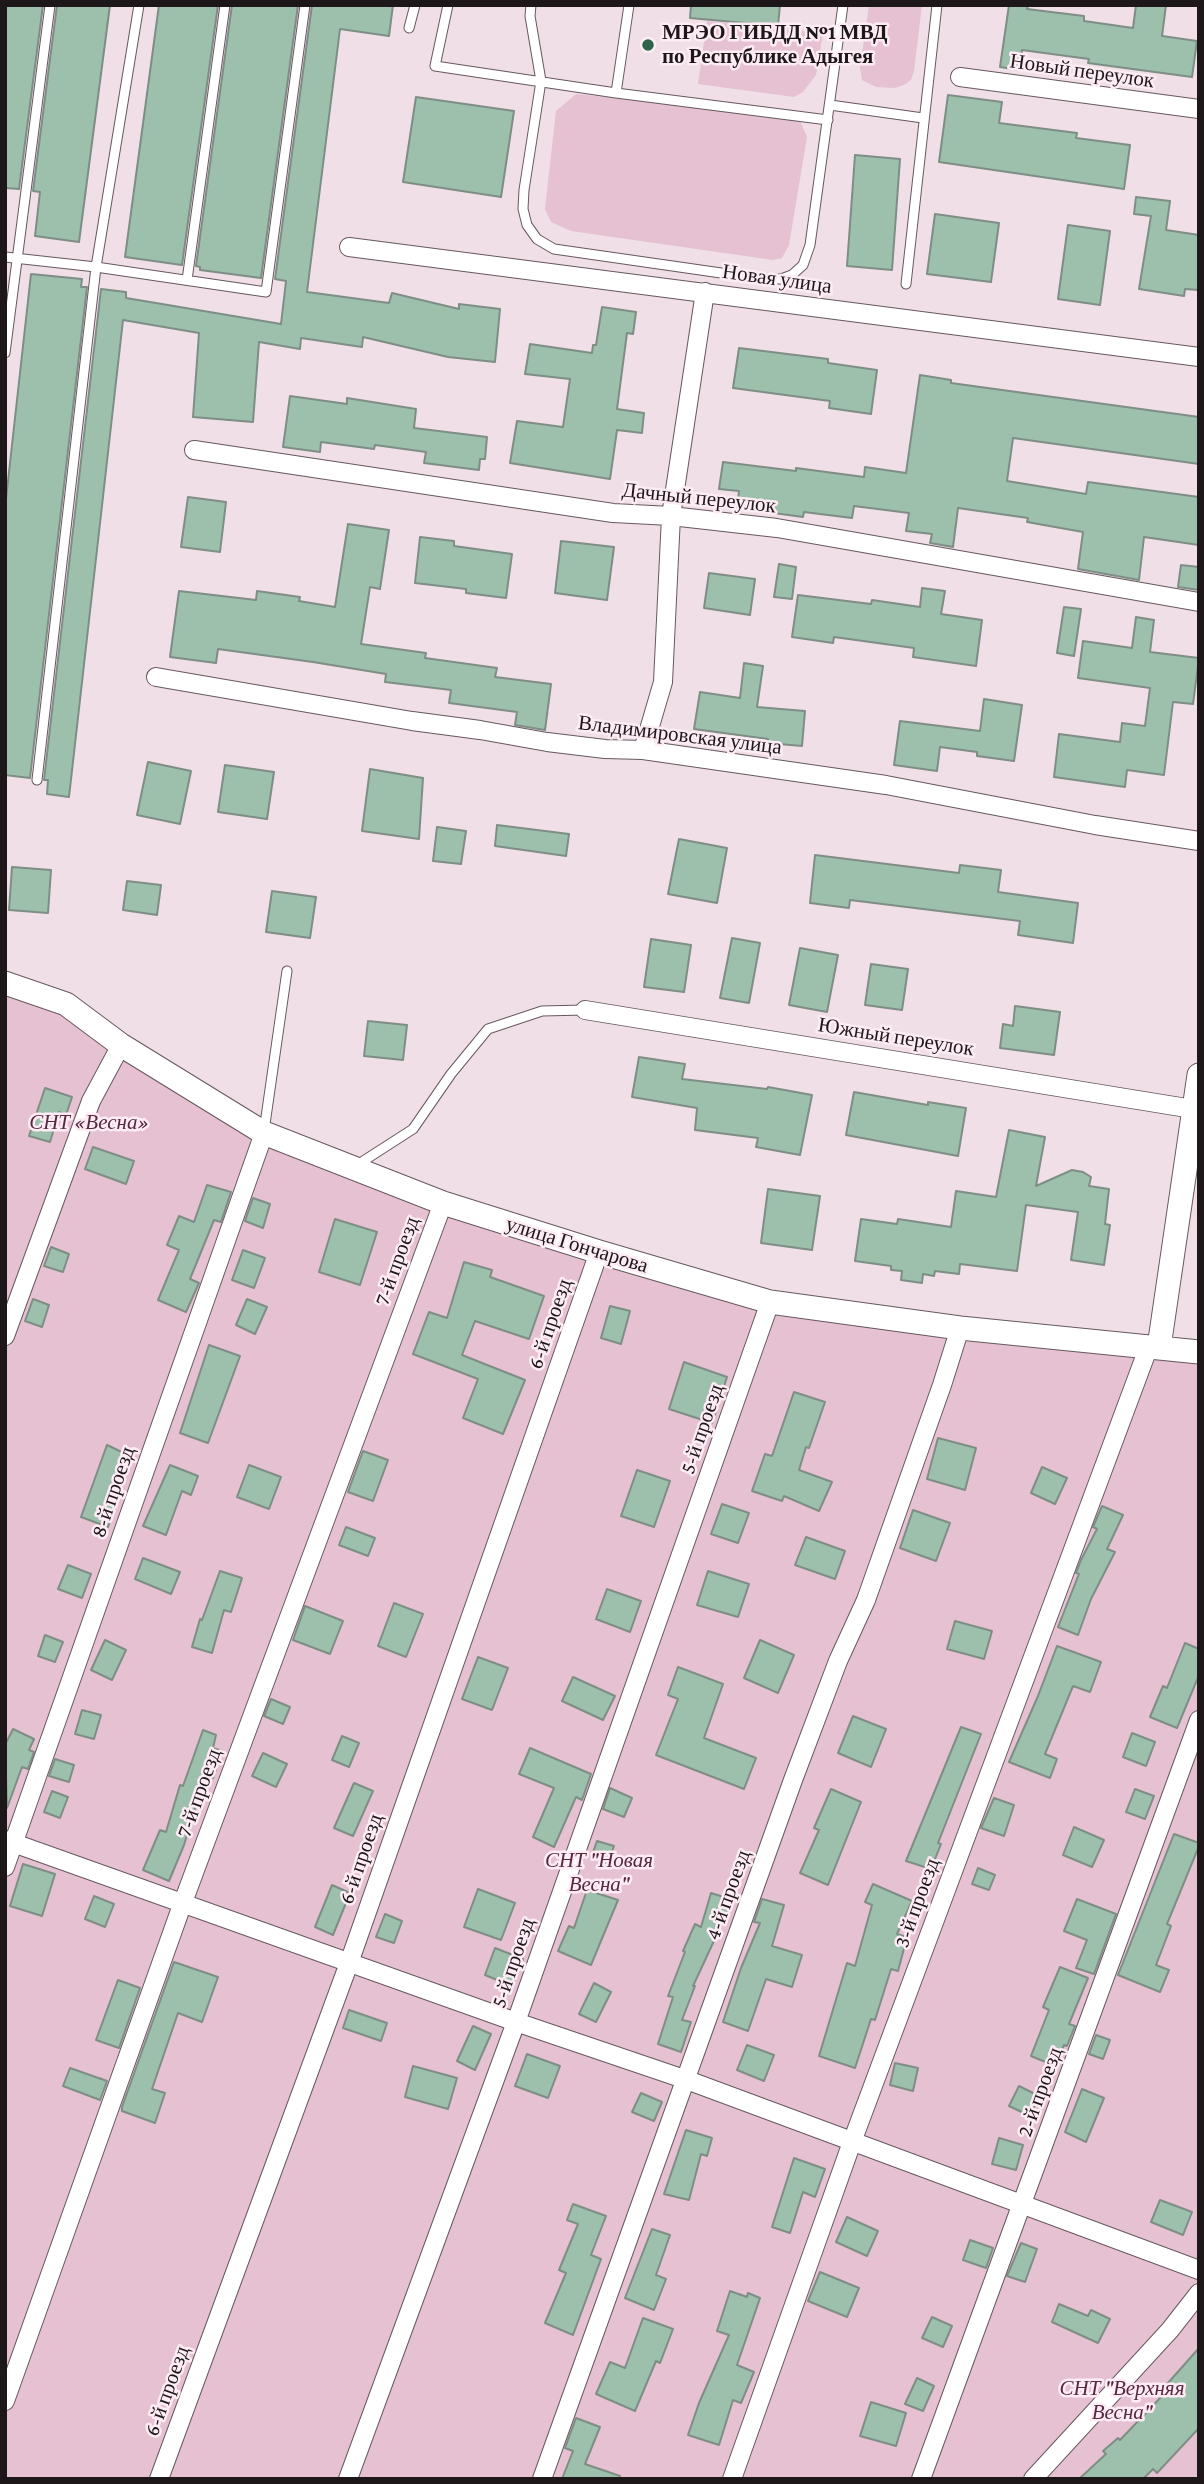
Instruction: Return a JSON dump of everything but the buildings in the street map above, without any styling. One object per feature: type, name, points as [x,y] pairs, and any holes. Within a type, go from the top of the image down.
[{"type":"street","name":"Новый переулок","points":[[960,77],[1199,109]]},
{"type":"street","name":"Новая улица","points":[[349,247],[1199,357]]},
{"type":"street","points":[[643,750],[663,682],[671,516],[705,292]]},
{"type":"street","name":"Дачный переулок","points":[[194,450],[613,513],[671,516],[777,528],[1199,602]]},
{"type":"street","name":"Владимировская улица","points":[[156,677],[411,722],[480,730],[547,742],[605,749],[643,750],[886,785],[1095,825],[1199,841]]},
{"type":"street","name":"улица Гончарова","points":[[5,984],[66,1004],[121,1045],[264,1133],[443,1203],[599,1252],[770,1302],[960,1328],[1199,1352]]},
{"type":"street","name":"Южный переулок","points":[[585,1010],[1197,1110]]},
{"type":"street","points":[[5,1336],[91,1101],[121,1045]]},
{"type":"street","points":[[1154,1346],[1197,1110],[1199,1075]]},
{"type":"street","name":"8-й проезд","points":[[5,1867],[10,1842],[264,1133]]},
{"type":"street","name":"7-й проезд","points":[[5,2401],[182,1905],[443,1203]]},
{"type":"street","name":"6-й проезд","points":[[159,2479],[349,1963],[599,1252]]},
{"type":"street","name":"5-й проезд","points":[[348,2479],[516,2022],[770,1302]]},
{"type":"street","name":"4-й проезд","points":[[542,2479],[793,1780],[838,1661],[866,1600],[960,1328]]},
{"type":"street","name":"3-й проезд","points":[[732,2479],[852,2142],[1154,1346]]},
{"type":"street","name":"2-й проезд","points":[[921,2479],[1199,1720]]},
{"type":"street","points":[[10,1842],[182,1905],[687,2080],[1199,2270]]},
{"type":"street","points":[[1033,2479],[1170,2330],[1199,2292]]},
{"type":"lane","points":[[5,353],[50,5]]},
{"type":"lane","points":[[37,780],[96,267],[139,5]]},
{"type":"lane","points":[[187,280],[225,5]]},
{"type":"lane","points":[[5,257],[96,267],[266,292],[305,5]]},
{"type":"lane","points":[[409,28],[415,5]]},
{"type":"lane","points":[[449,5],[435,66],[615,93],[828,120]]},
{"type":"lane","points":[[531,5],[530,16],[541,82],[523,209],[527,225],[537,239],[554,248],[762,279],[781,279],[792,275],[803,265],[810,245],[844,5]]},
{"type":"lane","points":[[615,93],[629,5]]},
{"type":"lane","points":[[906,284],[937,5]]},
{"type":"lane","points":[[830,105],[923,118]]},
{"type":"lane","points":[[264,1133],[287,971]]},
{"type":"lane","points":[[353,1168],[413,1129],[451,1074],[488,1029],[542,1012],[585,1010]]},
{"type":"green space","points":[[869,5],[922,5],[914,71],[911,80],[904,85],[895,88],[876,87],[862,80],[860,67]]},
{"type":"green space","points":[[707,21],[823,33],[816,75],[803,92],[794,97],[698,84]]},
{"type":"green space","points":[[576,94],[798,116],[807,137],[789,245],[782,258],[773,260],[571,231],[551,222],[545,209],[556,111]]},
{"type":"green space","name":"СНТ \"Новая Весна\"","points":[[5,983],[66,1004],[264,1133],[770,1302],[1199,1352],[1199,2479],[5,2479]]},
{"type":"place","name":"МРЭО ГИБДД №1 МВД по Республике Адыгея","points":[[648,45]]},
{"type":"park label","name":"СНТ «Весна»","points":[[89,1123]]},
{"type":"park label","name":"СНТ \"Верхняя Весна\"","points":[[1122,2401]]}]
